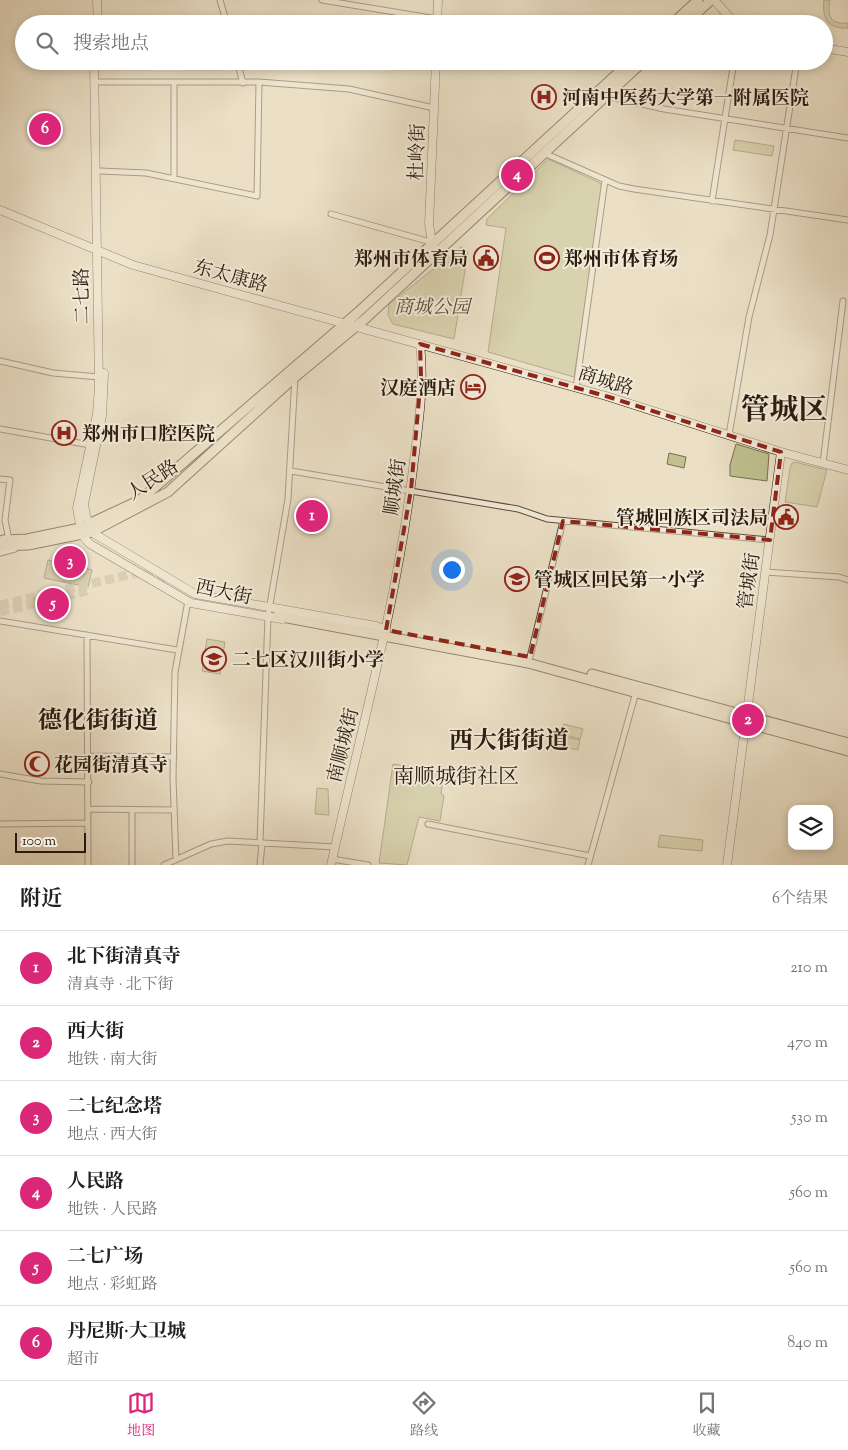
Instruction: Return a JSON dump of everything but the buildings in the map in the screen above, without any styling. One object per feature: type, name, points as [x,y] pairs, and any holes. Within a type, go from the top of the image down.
[{"type":"main road","points":[[682,15],[698,0]]},
{"type":"main road","points":[[695,15],[712,0]]},
{"type":"main road","name":"人民路","points":[[91,529],[168,492],[295,376],[354,326],[365,319],[435,246],[621,70]]},
{"type":"main road","name":"人民路","points":[[91,529],[140,500],[544,153],[634,70]]},
{"type":"main road","points":[[0,546],[28,545],[91,529]]},
{"type":"main road","points":[[4,540],[81,532]]},
{"type":"main road","name":"西大街","points":[[272,612],[530,657],[745,719]]},
{"type":"main road","name":"西大街","points":[[385,633],[528,663],[745,719]]},
{"type":"main road","points":[[745,719],[848,743]]},
{"type":"main road","points":[[745,719],[848,751]]},
{"type":"street","points":[[93,0],[94,15]]},
{"type":"street","points":[[97,0],[98,15]]},
{"type":"street","points":[[220,0],[224,15]]},
{"type":"street","points":[[322,0],[404,15]]},
{"type":"street","points":[[437,15],[438,0]]},
{"type":"street","points":[[712,0],[727,15]]},
{"type":"street","points":[[833,50],[848,52]]},
{"type":"street","name":"二七路","points":[[81,532],[78,508],[97,414],[99,377],[94,70]]},
{"type":"street","name":"二七路","points":[[91,529],[84,504],[104,400],[98,251],[100,171],[99,70]]},
{"type":"street","points":[[241,70],[244,82]]},
{"type":"street","name":"杜岭街","points":[[435,246],[429,224],[436,70]]},
{"type":"street","points":[[712,201],[733,70]]},
{"type":"street","points":[[729,435],[749,317],[774,210],[796,70]]},
{"type":"street","points":[[99,82],[259,82],[358,91],[434,108]]},
{"type":"street","points":[[174,82],[174,178]]},
{"type":"street","points":[[100,171],[146,173],[257,196],[259,82]]},
{"type":"street","points":[[606,96],[664,109],[848,138]]},
{"type":"street","points":[[544,153],[619,186],[648,192],[848,220]]},
{"type":"street","points":[[576,388],[605,180]]},
{"type":"street","name":"东太康路","points":[[0,210],[134,265],[354,326]]},
{"type":"street","points":[[331,214],[435,246]]},
{"type":"street","points":[[823,463],[843,301]]},
{"type":"street","name":"商城路","points":[[354,326],[576,388],[781,452],[848,470]]},
{"type":"street","name":"顺城街","points":[[385,633],[411,490],[421,376],[420,344]]},
{"type":"street","points":[[0,363],[53,373],[99,377]]},
{"type":"street","points":[[260,865],[272,612],[291,471],[295,376]]},
{"type":"street","points":[[0,429],[90,446]]},
{"type":"street","name":"管城街","points":[[727,865],[781,452]]},
{"type":"street","points":[[291,471],[518,508],[546,519],[770,540]]},
{"type":"street","points":[[0,479],[10,480],[4,540]]},
{"type":"street","points":[[530,657],[563,521]]},
{"type":"street","name":"西大街","points":[[91,529],[189,591],[272,612]]},
{"type":"street","name":"西大街","points":[[81,532],[90,544],[188,601],[272,612]]},
{"type":"street","points":[[0,553],[28,545]]},
{"type":"street","points":[[765,572],[839,577],[848,580]]},
{"type":"street","points":[[180,865],[174,810],[177,650],[188,601]]},
{"type":"street","points":[[0,621],[177,650]]},
{"type":"street","name":"南顺城街","points":[[331,862],[385,633]]},
{"type":"street","points":[[88,635],[88,865]]},
{"type":"street","points":[[588,865],[636,692]]},
{"type":"street","points":[[89,756],[174,757]]},
{"type":"street","points":[[0,774],[41,781],[88,782]]},
{"type":"street","points":[[88,809],[174,810]]},
{"type":"street","points":[[132,810],[132,865]]},
{"type":"street","points":[[0,824],[88,823]]},
{"type":"street","points":[[428,824],[590,856]]},
{"type":"street","points":[[164,865],[220,842],[335,846]]},
{"type":"street","points":[[331,862],[368,865]]},
{"type":"highlighted area","points":[[420,344],[609,397],[781,452],[770,540],[563,521],[530,657],[386,630],[411,490],[421,376]]},
{"type":"green space","points":[[824,0],[830,0],[830,15],[825,15]]},
{"type":"green space","points":[[833,20],[848,23],[848,28],[833,26]]},
{"type":"green space","points":[[735,140],[774,146],[772,156],[733,150]]},
{"type":"green space","name":"郑州市体育场","points":[[548,159],[600,183],[603,187],[574,377],[488,352],[506,228],[486,225],[487,219]]},
{"type":"green space","name":"商城公园","points":[[461,247],[468,252],[454,339],[393,324],[388,315],[389,304]]},
{"type":"green space","points":[[736,444],[769,454],[767,481],[730,476],[730,465]]},
{"type":"green space","points":[[669,453],[686,457],[684,468],[667,464]]},
{"type":"green space","points":[[795,462],[827,470],[817,507],[785,502],[790,468],[792,463]]},
{"type":"green space","points":[[48,560],[55,562],[54,567],[57,573],[78,578],[84,574],[85,568],[92,570],[88,587],[44,578]]},
{"type":"green space","points":[[207,639],[225,642],[220,674],[202,671]]},
{"type":"green space","points":[[564,724],[583,729],[580,739],[561,734]]},
{"type":"green space","points":[[561,736],[580,740],[578,750],[559,746]]},
{"type":"green space","points":[[393,764],[444,772],[441,794],[444,796],[440,821],[419,817],[407,865],[379,863]]},
{"type":"green space","points":[[317,788],[328,789],[329,815],[315,814]]},
{"type":"green space","points":[[660,835],[703,840],[702,851],[658,847]]},
{"type":"tunnel","points":[[0,605],[132,574],[149,573],[168,581]]},
{"type":"tunnel","points":[[0,612],[87,591]]},
{"type":"place","name":"河南中医药大学第一附属医院","points":[[544,97]]},
{"type":"place","name":"丹尼斯·大卫城","points":[[45,129]]},
{"type":"place","name":"人民路","points":[[517,175]]},
{"type":"place","name":"郑州市体育局","points":[[486,258]]},
{"type":"place","name":"郑州市体育场","points":[[547,258]]},
{"type":"place","name":"汉庭酒店","points":[[473,387]]},
{"type":"place","name":"郑州市口腔医院","points":[[64,433]]},
{"type":"place","name":"北下街清真寺","points":[[312,516]]},
{"type":"place","name":"管城回族区司法局","points":[[786,517]]},
{"type":"place","name":"二七纪念塔","points":[[70,562]]},
{"type":"place","name":"管城区回民第一小学","points":[[517,579]]},
{"type":"place","name":"二七广场","points":[[53,604]]},
{"type":"place","name":"二七区汉川街小学","points":[[214,659]]},
{"type":"place","name":"西大街","points":[[748,720]]},
{"type":"place","name":"花园街清真寺","points":[[37,764]]},
{"type":"district","name":"管城区","points":[[784,409]]},
{"type":"district","name":"德化街街道","points":[[98,720]]},
{"type":"district","name":"西大街街道","points":[[509,740]]},
{"type":"district","name":"南顺城街社区","points":[[456,776]]}]
